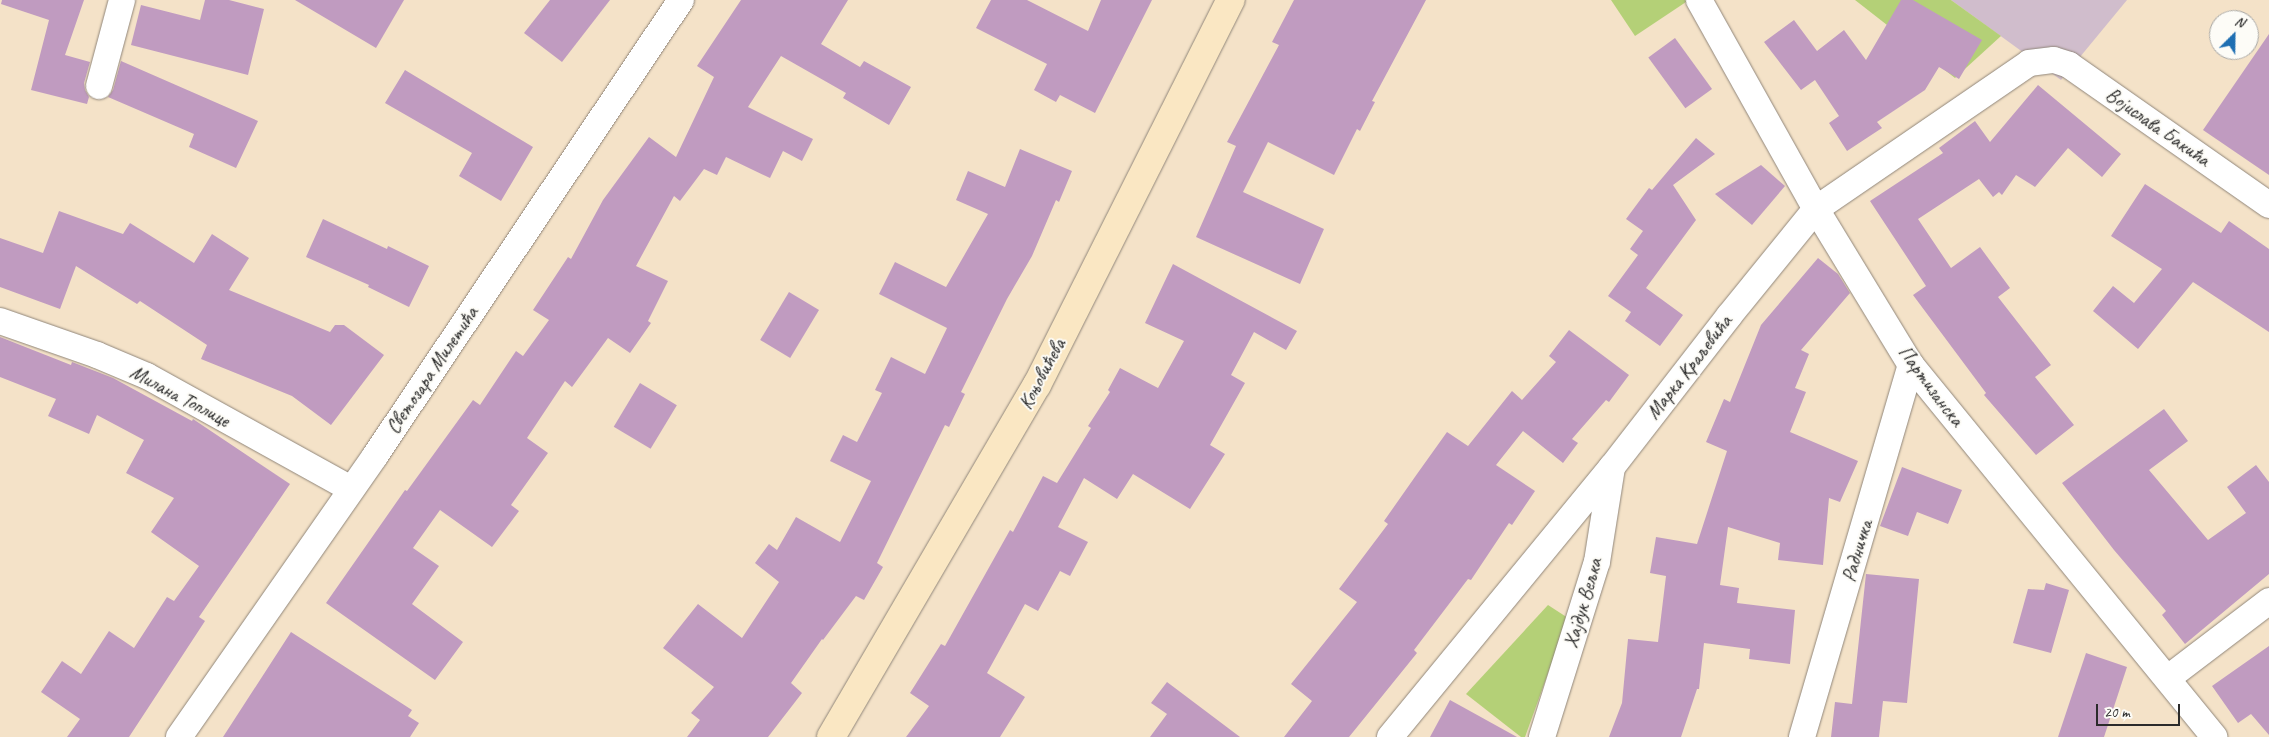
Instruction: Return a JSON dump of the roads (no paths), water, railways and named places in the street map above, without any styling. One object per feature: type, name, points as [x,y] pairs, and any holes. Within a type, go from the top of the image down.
[{"type":"main road","name":"Коњовићева","points":[[831,737],[1041,377],[1231,0]]},
{"type":"street","points":[[99,86],[122,0]]},
{"type":"street","name":"Светозара Милетића","points":[[179,737],[351,489],[681,0]]},
{"type":"street","name":"Партизанска","points":[[1699,0],[1816,209],[1911,365],[2168,678],[2214,737]]},
{"type":"street","name":"Марка Краљевића","points":[[1390,737],[1612,466],[1729,316],[1816,209],[2029,63],[2043,60]]},
{"type":"street","name":"Војислава Бакића","points":[[2043,60],[2054,60],[2069,64],[2269,205]]},
{"type":"street","name":"Милана Топлице","points":[[0,321],[97,355],[147,376],[351,489]]},
{"type":"street","name":"Радничка","points":[[1802,737],[1911,365]]},
{"type":"street","name":"Хајдук Вељка","points":[[1542,737],[1597,562],[1612,466]]},
{"type":"street","points":[[2168,678],[2269,601]]}]
